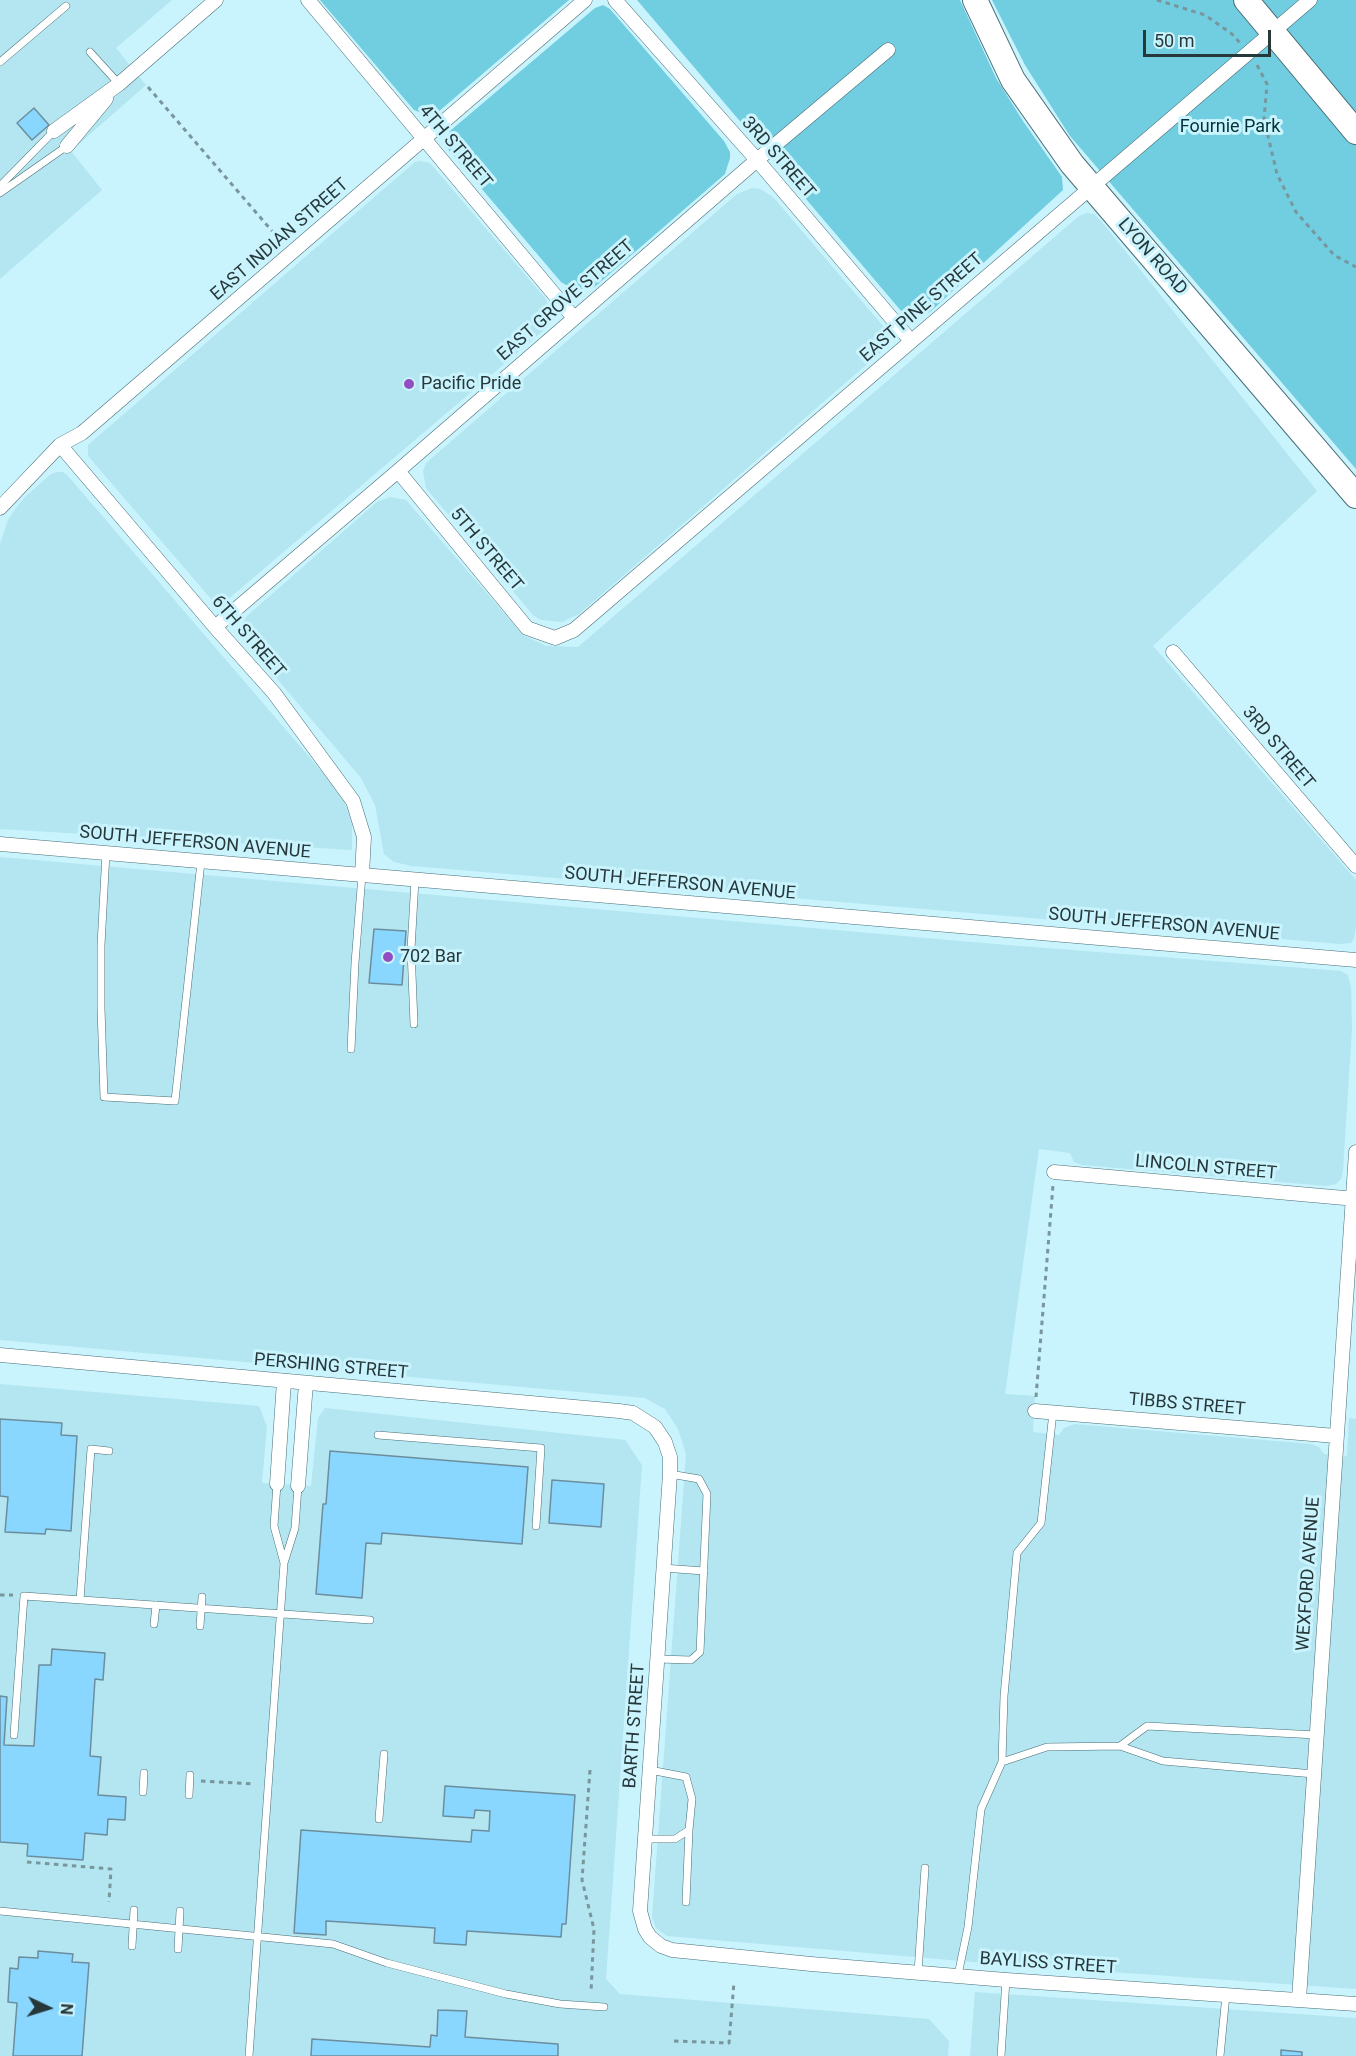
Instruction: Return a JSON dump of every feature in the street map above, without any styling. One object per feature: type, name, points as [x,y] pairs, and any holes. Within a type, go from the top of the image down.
[{"type":"highway","name":"LYON ROAD","points":[[975,0],[1013,80],[1042,124],[1091,186],[1356,496]]},
{"type":"highway","points":[[1246,0],[1356,132]]},
{"type":"street","points":[[54,131],[118,84],[216,0]]},
{"type":"street","name":"4TH STREET","points":[[308,0],[574,318]]},
{"type":"street","name":"EAST INDIAN STREET","points":[[0,508],[60,444],[82,433],[585,0]]},
{"type":"street","name":"3RD STREET","points":[[615,0],[757,160],[911,341]]},
{"type":"street","name":"EAST PINE STREET","points":[[555,638],[574,630],[1310,0]]},
{"type":"street","name":"EAST GROVE STREET","points":[[215,627],[888,50]]},
{"type":"street","points":[[67,146],[118,84]]},
{"type":"street","name":"6TH STREET","points":[[60,444],[274,693],[353,801],[364,837],[362,875]]},
{"type":"street","name":"5TH STREET","points":[[398,471],[527,628],[555,638]]},
{"type":"street","name":"3RD STREET","points":[[1173,652],[1356,866]]},
{"type":"street","name":"SOUTH JEFFERSON AVENUE","points":[[0,844],[1356,960]]},
{"type":"street","name":"WEXFORD AVENUE","points":[[1299,2000],[1336,1436],[1355,1199],[1356,1152]]},
{"type":"street","name":"LINCOLN STREET","points":[[1054,1172],[1355,1199]]},
{"type":"street","name":"PERSHING STREET","points":[[0,1355],[620,1410],[633,1413],[655,1427]]},
{"type":"street","points":[[277,1484],[284,1381]]},
{"type":"street","points":[[298,1486],[306,1383]]},
{"type":"street","name":"TIBBS STREET","points":[[1035,1410],[1336,1436]]},
{"type":"street","name":"BARTH STREET","points":[[655,1427],[665,1442],[670,1457],[670,1474],[640,1911],[645,1929],[650,1937],[661,1946],[672,1950],[738,1957]]},
{"type":"street","name":"BAYLISS STREET","points":[[738,1957],[1006,1980],[1356,2004]]},
{"type":"lane","points":[[0,62],[66,6]]},
{"type":"lane","points":[[90,52],[118,84]]},
{"type":"lane","points":[[0,186],[54,131]]},
{"type":"lane","points":[[0,194],[67,146]]},
{"type":"lane","points":[[106,853],[101,945],[104,1097],[175,1101],[201,861]]},
{"type":"lane","points":[[351,1048],[362,875]]},
{"type":"lane","points":[[414,1024],[411,949],[415,880]]},
{"type":"lane","points":[[958,1976],[968,1927],[981,1809],[1002,1762],[1004,1696],[1017,1553],[1041,1523],[1053,1412]]},
{"type":"lane","points":[[378,1435],[541,1448],[536,1526]]},
{"type":"lane","points":[[80,1600],[91,1449],[109,1451]]},
{"type":"lane","points":[[657,1659],[691,1660],[700,1652],[707,1494],[699,1479],[670,1474]]},
{"type":"lane","points":[[277,1484],[274,1526],[284,1563]]},
{"type":"lane","points":[[249,2056],[284,1563],[295,1528],[298,1486]]},
{"type":"lane","points":[[663,1568],[704,1571]]},
{"type":"lane","points":[[14,1734],[24,1596],[370,1620]]},
{"type":"lane","points":[[200,1626],[202,1597]]},
{"type":"lane","points":[[154,1624],[156,1605]]},
{"type":"lane","points":[[1120,1746],[1147,1726],[1316,1735]]},
{"type":"lane","points":[[1002,1762],[1047,1747],[1120,1746],[1163,1761],[1314,1774]]},
{"type":"lane","points":[[379,1819],[384,1754]]},
{"type":"lane","points":[[650,1770],[686,1777],[692,1799],[686,1902]]},
{"type":"lane","points":[[143,1792],[144,1773]]},
{"type":"lane","points":[[189,1795],[190,1775]]},
{"type":"lane","points":[[645,1839],[675,1839],[689,1830]]},
{"type":"lane","points":[[918,1972],[925,1868]]},
{"type":"lane","points":[[132,1946],[134,1910]]},
{"type":"lane","points":[[0,1911],[333,1944],[387,1963],[506,1994],[560,2004],[604,2007]]},
{"type":"lane","points":[[178,1949],[180,1911]]},
{"type":"lane","points":[[1001,2056],[1006,1980]]},
{"type":"lane","points":[[1220,2056],[1226,1995]]},
{"type":"path","points":[[1156,0],[1205,15],[1232,34],[1258,65],[1267,84],[1264,119],[1278,174],[1296,212],[1335,255],[1356,267]]},
{"type":"path","points":[[148,87],[272,231]]},
{"type":"path","points":[[1035,1410],[1054,1172]]},
{"type":"path","points":[[590,1770],[582,1880],[594,1929],[591,1992]]},
{"type":"path","points":[[201,1781],[254,1784]]},
{"type":"path","points":[[27,1862],[111,1869],[109,1902]]},
{"type":"path","points":[[674,2041],[729,2043],[734,1982]]},
{"type":"shaded area","points":[[0,0],[172,0],[116,48],[146,85],[71,151],[102,190],[0,279]]},
{"type":"shaded area","points":[[415,162],[430,163],[546,299],[550,314],[548,324],[544,330],[226,601],[222,603],[212,600],[88,456],[88,445]]},
{"type":"shaded area","points":[[752,188],[760,189],[773,197],[883,326],[885,339],[881,352],[579,614],[562,622],[541,620],[533,615],[426,488],[423,471],[426,463],[737,194]]},
{"type":"shaded area","points":[[1087,213],[1094,214],[1102,222],[1317,491],[1153,646],[1356,880],[1356,927],[1351,943],[1340,944],[412,866],[394,862],[384,854],[375,805],[361,778],[240,635],[240,627],[247,616],[377,502],[390,497],[406,500],[523,635],[546,646],[578,647],[1079,216]]},
{"type":"shaded area","points":[[63,472],[68,476],[335,787],[343,798],[352,824],[352,850],[0,829],[0,544],[8,520],[16,508],[51,474]]},
{"type":"shaded area","points":[[0,857],[995,944],[1341,971],[1348,975],[1351,987],[1352,1028],[1343,1170],[1341,1179],[1336,1184],[1326,1186],[1082,1165],[1074,1162],[1070,1153],[1039,1149],[1005,1394],[1035,1396],[1033,1432],[1059,1435],[1064,1428],[1075,1424],[1311,1444],[1319,1447],[1324,1454],[1347,1456],[1349,1418],[1356,1419],[1356,1989],[997,1964],[667,1936],[656,1928],[652,1917],[686,1454],[678,1429],[665,1409],[645,1398],[0,1340]]},
{"type":"shaded area","points":[[0,1384],[259,1406],[267,1427],[262,1483],[311,1486],[318,1418],[325,1408],[625,1440],[642,1465],[606,1979],[620,1994],[929,2019],[949,2041],[948,2056],[0,2056]]},
{"type":"shaded area","points":[[975,1992],[1356,2018],[1356,2056],[970,2056]]},
{"type":"green space","points":[[320,0],[569,0],[438,112],[427,115],[414,110]]},
{"type":"green space","points":[[637,0],[960,0],[996,78],[1062,177],[1063,190],[930,312],[922,315],[902,312]]},
{"type":"green space","name":"Fournie Park","points":[[992,0],[1356,0],[1356,469],[1070,136],[1025,65]]},
{"type":"green space","points":[[603,5],[610,9],[724,141],[730,152],[730,158],[725,174],[598,284],[593,288],[575,290],[561,282],[447,148],[445,140],[450,131],[595,8]]},
{"type":"building","points":[[34,108],[49,125],[32,140],[17,123]]},
{"type":"building","name":"702 Bar","points":[[374,929],[406,931],[402,985],[369,983]]},
{"type":"building","points":[[0,1419],[62,1423],[61,1435],[77,1436],[71,1531],[46,1529],[45,1534],[5,1532],[8,1497],[0,1496]]},
{"type":"building","points":[[330,1451],[528,1467],[522,1544],[382,1533],[381,1544],[366,1543],[362,1598],[316,1594],[323,1504],[326,1504]]},
{"type":"building","points":[[552,1480],[604,1484],[601,1527],[549,1523]]},
{"type":"building","points":[[52,1649],[105,1653],[103,1680],[95,1679],[90,1756],[101,1757],[98,1795],[126,1797],[125,1820],[108,1819],[107,1835],[85,1833],[83,1860],[27,1856],[28,1844],[0,1842],[0,1696],[7,1697],[4,1745],[34,1746],[39,1665],[51,1665]]},
{"type":"building","points":[[445,1786],[575,1795],[566,1924],[562,1924],[561,1937],[467,1931],[466,1945],[434,1943],[435,1928],[326,1921],[326,1935],[294,1933],[301,1830],[471,1842],[472,1830],[489,1831],[490,1811],[475,1810],[474,1818],[443,1816]]},
{"type":"building","points":[[38,1951],[73,1954],[72,1962],[89,1963],[82,2056],[13,2056],[17,2003],[8,2002],[10,1968],[18,1969],[19,1957],[38,1958]]},
{"type":"building","points":[[438,2010],[467,2011],[465,2037],[558,2044],[558,2056],[311,2056],[312,2039],[430,2047],[431,2035],[437,2036]]},
{"type":"building","points":[[1281,2050],[1302,2052],[1302,2056],[1281,2056]]},
{"type":"place","name":"Pacific Pride","points":[[409,384]]},
{"type":"place","name":"702 Bar","points":[[388,957]]}]
